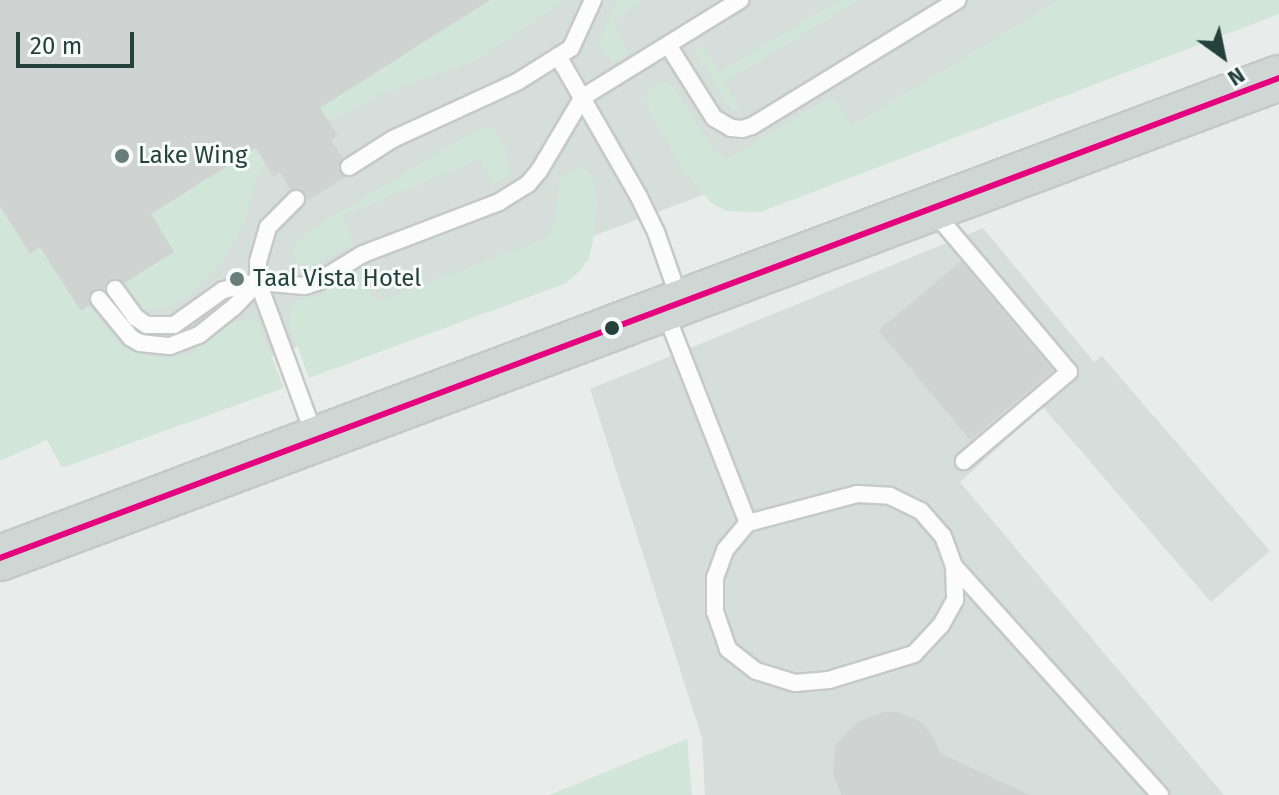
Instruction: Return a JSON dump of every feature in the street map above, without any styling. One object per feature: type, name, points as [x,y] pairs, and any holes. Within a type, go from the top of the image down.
[{"type":"main road","points":[[0,558],[1279,78]]},
{"type":"lane","points":[[349,167],[393,139],[517,82],[571,48],[581,32],[593,0]]},
{"type":"lane","points":[[115,289],[135,317],[147,325],[161,326],[185,320],[223,290],[258,282],[304,286],[317,282],[363,254],[514,194],[539,171],[583,97],[740,0]]},
{"type":"lane","points":[[668,45],[714,118],[731,128],[742,129],[752,126],[958,0]]},
{"type":"lane","points":[[558,56],[656,232],[672,304],[748,523]]},
{"type":"lane","points":[[296,199],[268,227],[258,262],[258,282],[317,441]]},
{"type":"lane","points":[[930,208],[1069,372],[964,461]]},
{"type":"lane","points":[[99,299],[131,338],[140,343],[170,346],[199,335],[234,307],[258,282]]},
{"type":"lane","points":[[857,494],[890,496],[921,511],[943,536],[954,566],[955,600],[941,625],[914,654],[829,680],[795,683],[756,671],[728,649],[715,612],[715,578],[725,550],[748,523],[857,494]]},
{"type":"lane","points":[[954,566],[1160,795]]},
{"type":"shaded area","name":"Taal Vista Hotel","points":[[0,0],[1225,0],[47,440],[0,343]]},
{"type":"shaded area","points":[[983,228],[1094,362],[1102,356],[1270,551],[1211,602],[1043,407],[960,482],[1224,795],[705,795],[702,738],[590,389]]},
{"type":"green space","points":[[490,0],[565,0],[476,60],[382,93],[328,121],[320,108]]},
{"type":"green space","points":[[617,0],[644,0],[615,18],[614,24],[629,54],[613,62],[601,50],[600,40]]},
{"type":"green space","points":[[840,0],[859,0],[724,82],[738,106],[737,111],[732,110],[696,52],[697,47],[703,48],[719,73]]},
{"type":"green space","points":[[1059,0],[1279,0],[1279,14],[761,212],[726,211],[711,203],[680,166],[650,111],[647,97],[652,87],[663,81],[672,85],[712,149],[726,160],[828,99],[837,102],[852,126]]},
{"type":"green space","points":[[492,126],[505,146],[510,176],[492,185],[481,159],[343,215],[353,244],[309,267],[295,262],[292,248],[309,231],[482,127]]},
{"type":"green space","points":[[255,148],[265,163],[257,175],[245,221],[229,251],[213,273],[190,294],[174,305],[145,310],[124,284],[174,252],[151,214]]},
{"type":"green space","points":[[579,166],[588,171],[594,182],[597,200],[593,242],[588,260],[577,274],[564,284],[309,378],[289,323],[291,302],[323,294],[356,272],[365,279],[376,303],[537,242],[548,236],[554,224],[560,178]]},
{"type":"green space","points":[[0,206],[29,253],[40,247],[80,310],[88,306],[122,345],[151,357],[171,358],[190,354],[231,322],[256,318],[284,388],[62,468],[47,440],[0,461]]},
{"type":"green space","points":[[687,739],[692,795],[549,795]]},
{"type":"building","name":"Lake Wing","points":[[0,0],[490,0],[320,108],[338,135],[331,140],[343,158],[338,168],[346,177],[307,201],[304,192],[290,190],[280,172],[273,177],[256,148],[151,214],[174,252],[124,283],[113,278],[104,289],[93,290],[89,296],[90,305],[81,311],[40,247],[30,254],[0,206]]},
{"type":"building","points":[[961,261],[1053,371],[970,440],[878,330]]},
{"type":"building","points":[[884,712],[897,712],[920,721],[934,738],[940,753],[1030,795],[841,795],[833,774],[835,746],[857,722]]},
{"type":"transit line","points":[[0,558],[1279,78]]},
{"type":"place","name":"Lake Wing","points":[[122,156]]},
{"type":"place","name":"Taal Vista Hotel","points":[[237,279]]}]
